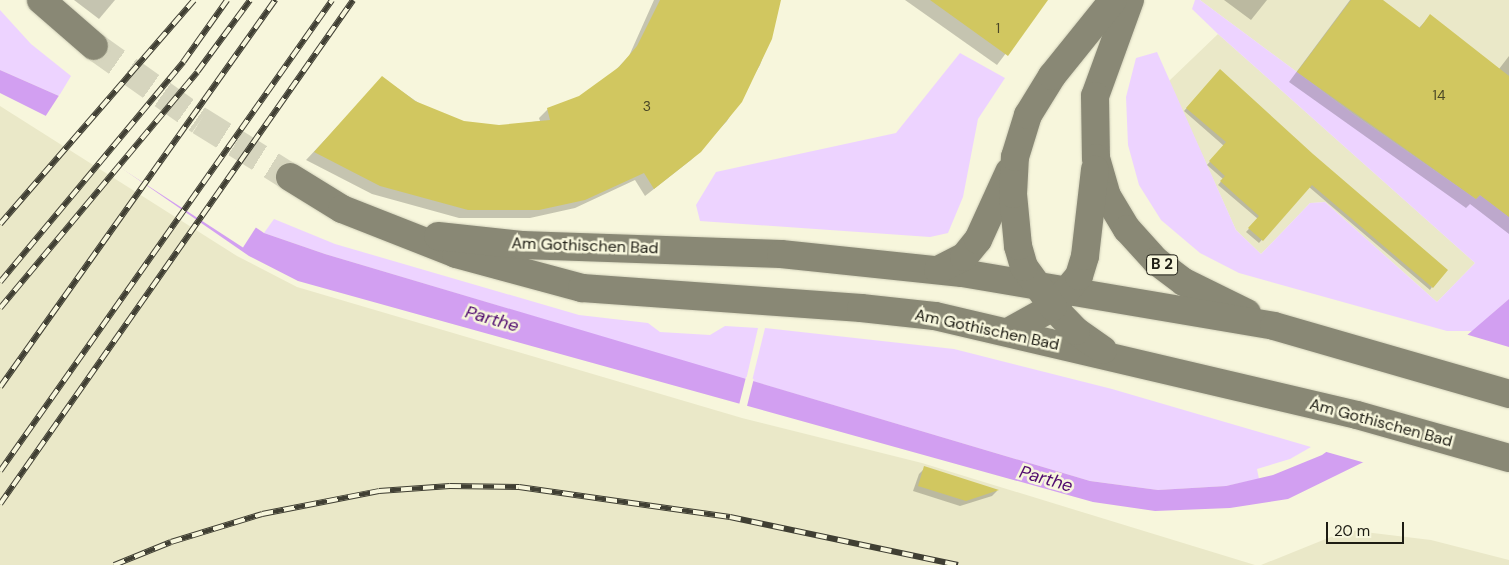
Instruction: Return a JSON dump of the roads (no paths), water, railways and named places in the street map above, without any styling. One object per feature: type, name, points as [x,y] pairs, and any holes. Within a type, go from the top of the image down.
[{"type":"main road","points":[[41,0],[94,46]]},
{"type":"main road","points":[[938,270],[964,258],[978,240],[1015,157],[1026,121],[1038,96],[1113,0]]},
{"type":"main road","name":"B 2","points":[[1130,0],[1095,96],[1096,158],[1107,196],[1142,248],[1184,282],[1274,326]]},
{"type":"main road","points":[[1015,157],[1013,194],[1018,246],[1024,267],[1053,295],[1090,342],[1123,360]]},
{"type":"main road","points":[[1008,332],[1053,295],[1083,265],[1096,158]]},
{"type":"main road","name":"Am Gothischen Bad","points":[[290,177],[342,209],[401,233],[506,270],[582,288],[861,308],[935,316],[1357,415],[1509,458]]},
{"type":"main road","name":"Am Gothischen Bad","points":[[401,233],[522,244],[781,254],[938,270],[1053,295],[1274,326],[1499,391]]},
{"type":"water","name":"Parthe","points":[[0,70],[59,96],[264,233],[325,254],[1090,481],[1158,490],[1226,486],[1273,475],[1322,455],[1357,430],[1509,299],[1509,355],[1382,453],[1288,499],[1230,508],[1155,511],[1093,502],[298,281],[249,256],[46,116],[0,93]]},
{"type":"tunnel","points":[[94,46],[200,121],[290,177]]},
{"type":"railway","points":[[0,224],[194,0]]},
{"type":"railway","points":[[0,282],[183,62],[227,0]]},
{"type":"railway","points":[[0,308],[197,72],[250,0]]},
{"type":"railway","points":[[0,387],[275,0]]},
{"type":"railway","points":[[0,471],[332,0]]},
{"type":"railway","points":[[0,504],[353,0]]},
{"type":"railway","points":[[114,565],[171,542],[262,514],[379,491],[450,486],[519,487],[730,517],[958,565]]}]
